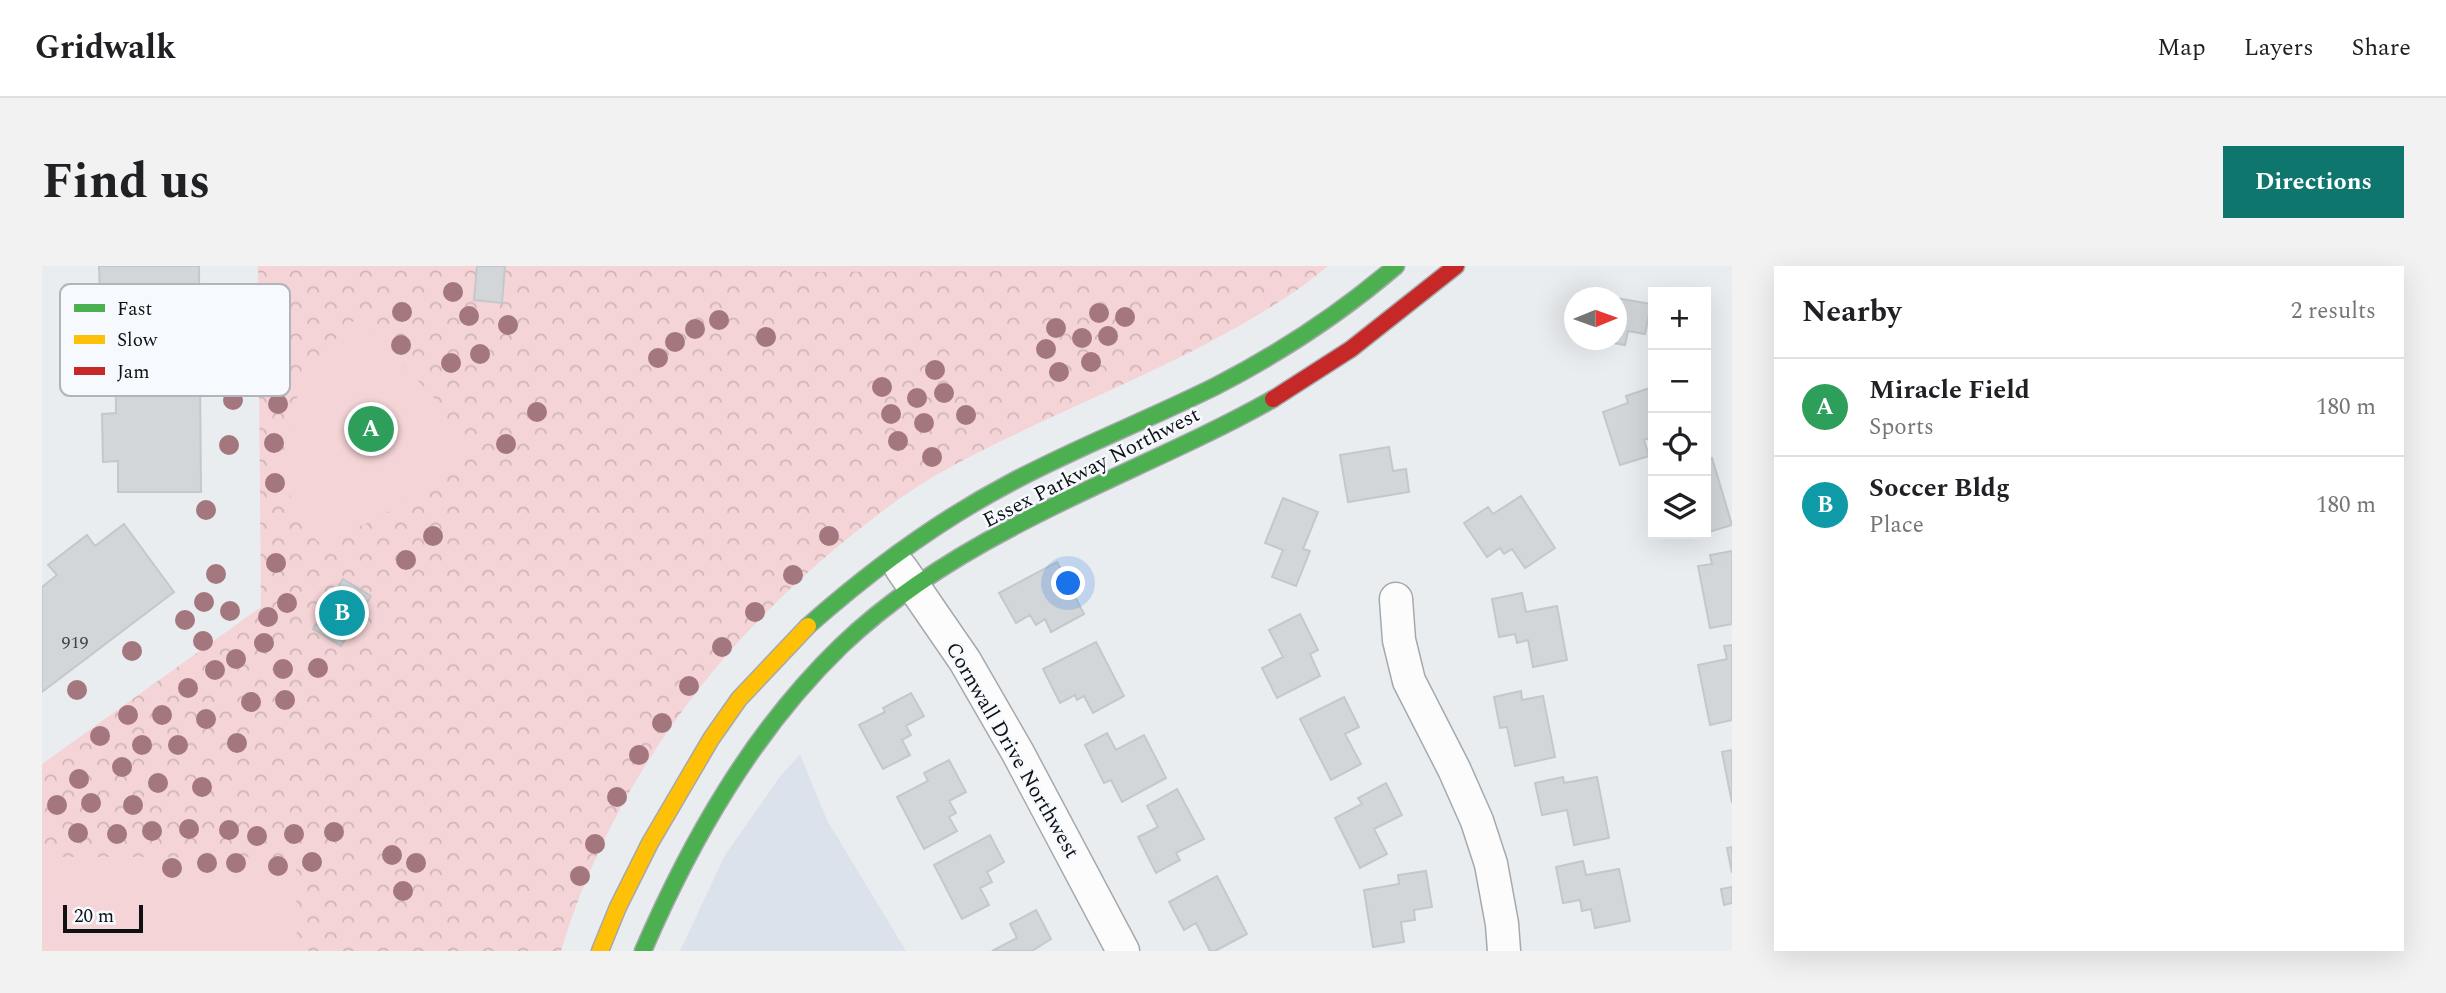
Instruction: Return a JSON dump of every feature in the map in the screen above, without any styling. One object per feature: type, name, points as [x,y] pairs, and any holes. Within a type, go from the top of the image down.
[{"type":"street","name":"Essex Parkway Northwest","points":[[600,951],[622,894],[644,851],[705,748],[737,701],[777,655],[821,614],[892,556],[983,496],[1053,460],[1214,386],[1268,357],[1331,317],[1395,266]]},
{"type":"street","name":"Essex Parkway Northwest","points":[[643,951],[674,879],[752,753],[791,701],[828,660],[867,624],[914,588],[1031,517],[1283,394],[1344,355],[1402,312],[1456,266]]},
{"type":"street","name":"Cornwall Drive Northwest","points":[[892,556],[979,684],[1123,951]]},
{"type":"street","points":[[1396,599],[1399,640],[1409,681],[1454,769],[1477,821],[1491,864],[1502,924],[1503,951]]},
{"type":"shaded area","points":[[800,754],[827,820],[906,951],[680,951],[725,855],[779,778]]},
{"type":"green space","points":[[258,266],[1328,266],[1291,294],[1206,344],[997,443],[941,473],[869,522],[795,584],[750,629],[709,676],[671,726],[637,779],[607,834],[561,951],[42,951],[42,764],[261,607],[259,396],[290,396],[290,284],[258,284]]},
{"type":"green space","points":[[787,266],[1066,266],[1028,271],[787,272]]},
{"type":"green space","points":[[353,321],[395,356],[436,400],[464,448],[435,480],[382,516],[322,545],[301,524],[292,505],[288,469],[290,424],[301,387],[311,370]]},
{"type":"green space","points":[[42,857],[296,857],[297,951],[42,951]]},
{"type":"building","points":[[99,266],[199,266],[199,284],[100,284]]},
{"type":"building","points":[[477,266],[505,266],[502,303],[474,300]]},
{"type":"building","points":[[1627,300],[1648,303],[1645,334],[1628,331],[1627,336]]},
{"type":"building","points":[[1648,389],[1648,439],[1644,440],[1648,456],[1620,465],[1603,412],[1628,403],[1626,396]]},
{"type":"building","points":[[116,396],[200,396],[201,492],[118,492],[118,461],[103,462],[102,414],[116,413]]},
{"type":"building","points":[[1389,447],[1393,471],[1406,469],[1409,492],[1348,502],[1340,455]]},
{"type":"building","points":[[1711,458],[1732,525],[1711,531],[1711,476]]},
{"type":"building","points":[[1521,496],[1555,548],[1525,568],[1512,549],[1504,554],[1500,548],[1487,557],[1464,523],[1488,507],[1493,514]]},
{"type":"building","points":[[1283,498],[1318,512],[1303,549],[1310,551],[1296,586],[1272,577],[1283,550],[1265,543]]},
{"type":"building","points":[[124,524],[174,592],[42,692],[42,587],[57,575],[48,565],[87,535],[95,546]]},
{"type":"building","points":[[1732,551],[1732,624],[1710,628],[1698,566],[1712,564],[1710,555]]},
{"type":"building","points":[[1057,562],[1084,614],[1051,632],[1045,619],[1036,625],[1030,615],[1016,623],[999,593]]},
{"type":"building","points":[[343,579],[371,596],[341,646],[313,629]]},
{"type":"building","points":[[1522,593],[1526,612],[1557,606],[1567,660],[1533,667],[1528,640],[1517,643],[1515,634],[1499,637],[1492,599]]},
{"type":"building","points":[[1300,614],[1318,650],[1310,654],[1320,676],[1277,698],[1262,668],[1283,657],[1269,630]]},
{"type":"building","points":[[1096,642],[1124,696],[1093,713],[1084,696],[1077,700],[1075,695],[1060,703],[1043,669]]},
{"type":"building","points":[[1732,645],[1732,720],[1710,725],[1698,665],[1727,659],[1724,646]]},
{"type":"building","points":[[1521,691],[1522,700],[1543,696],[1555,757],[1515,766],[1507,727],[1500,728],[1494,697]]},
{"type":"building","points":[[911,693],[924,716],[906,726],[911,735],[902,740],[910,755],[883,769],[859,725],[885,712],[883,708]]},
{"type":"building","points":[[1344,697],[1359,727],[1345,734],[1361,764],[1331,780],[1300,719]]},
{"type":"building","points":[[1107,733],[1116,750],[1144,735],[1166,778],[1122,802],[1111,780],[1104,783],[1085,745]]},
{"type":"building","points":[[1732,750],[1732,803],[1722,752]]},
{"type":"building","points":[[949,760],[966,792],[949,801],[956,813],[949,817],[957,831],[924,849],[897,797],[928,781],[924,773]]},
{"type":"building","points":[[1563,777],[1564,783],[1597,777],[1609,838],[1574,845],[1567,810],[1542,815],[1535,783]]},
{"type":"building","points":[[1386,783],[1402,815],[1374,829],[1387,854],[1360,868],[1335,818],[1362,804],[1358,798]]},
{"type":"building","points":[[1177,789],[1204,839],[1176,853],[1180,860],[1156,873],[1138,837],[1158,827],[1147,806]]},
{"type":"building","points":[[990,835],[1004,862],[987,872],[992,882],[980,888],[989,905],[962,919],[934,865]]},
{"type":"building","points":[[1732,847],[1732,873],[1727,848]]},
{"type":"building","points":[[1583,861],[1586,875],[1619,869],[1630,921],[1595,928],[1591,909],[1582,911],[1580,900],[1563,903],[1556,867]]},
{"type":"building","points":[[1426,871],[1432,907],[1414,910],[1415,920],[1401,922],[1404,942],[1373,947],[1364,890],[1399,884],[1398,875]]},
{"type":"building","points":[[1217,876],[1247,934],[1210,951],[1196,923],[1184,930],[1169,902]]},
{"type":"building","points":[[1732,887],[1732,903],[1724,905],[1721,889]]},
{"type":"building","points":[[1036,910],[1051,939],[1032,951],[992,951],[1017,938],[1010,924]]},
{"type":"traffic: fast","points":[[808,626],[880,567],[956,514],[1035,470],[1240,373],[1332,316],[1396,266]]},
{"type":"traffic: fast","points":[[643,951],[682,868],[752,751],[809,679],[860,628],[922,581],[988,540],[1273,399]]},
{"type":"traffic: slow","points":[[600,951],[618,907],[650,843],[711,739],[739,699],[808,626]]},
{"type":"traffic: jam","points":[[1273,399],[1351,349],[1456,266]]},
{"type":"place","name":"Miracle Field","points":[[371,429]]},
{"type":"place","name":"Soccer Bldg","points":[[342,613]]}]
